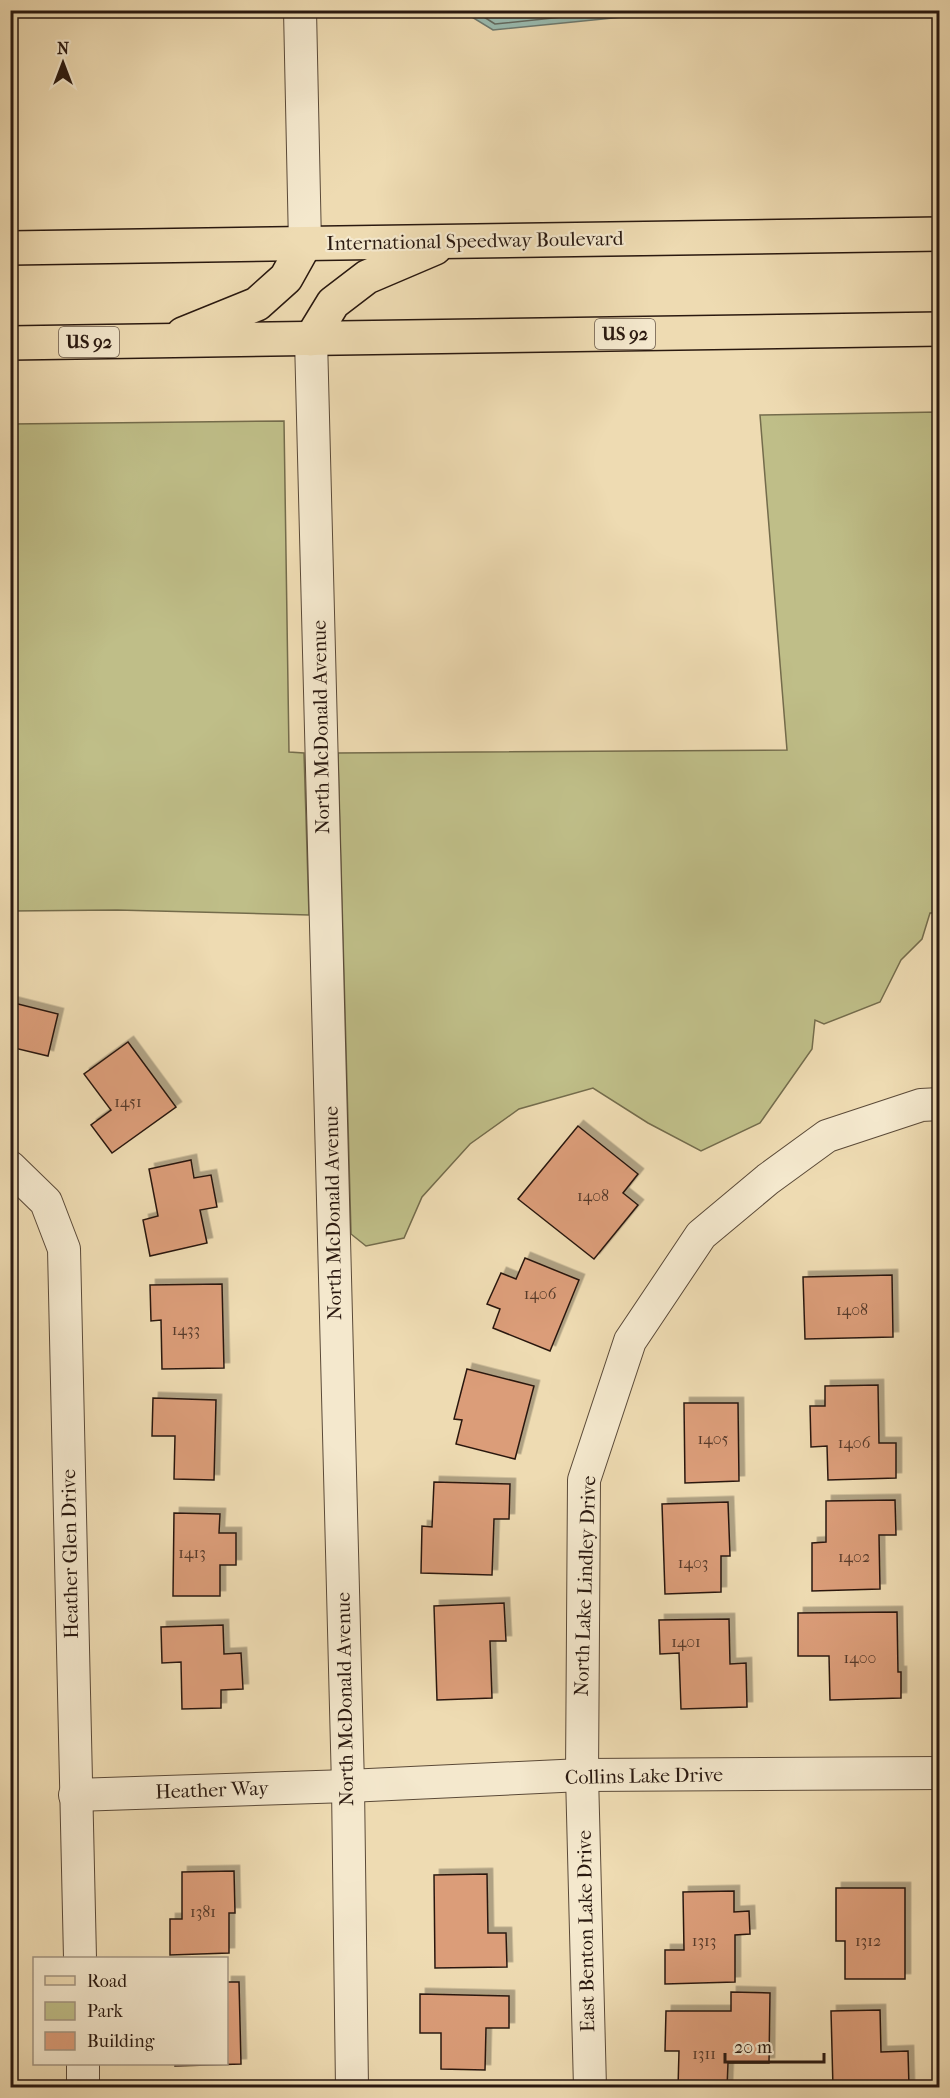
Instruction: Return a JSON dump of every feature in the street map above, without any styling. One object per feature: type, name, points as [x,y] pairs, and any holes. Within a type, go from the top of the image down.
[{"type":"main road","name":"International Speedway Boulevard","points":[[10,248],[939,234]]},
{"type":"main road","points":[[310,339],[333,303],[367,277],[450,242]]},
{"type":"main road","points":[[168,341],[257,304],[286,278],[305,244]]},
{"type":"main road","name":"US 92","points":[[10,343],[939,329]]},
{"type":"street","points":[[300,10],[305,244]]},
{"type":"street","name":"North McDonald Avenue","points":[[310,339],[348,1786],[352,2088]]},
{"type":"street","name":"North Lake Lindley Drive","points":[[582,1775],[584,1480],[630,1341],[701,1235],[768,1179],[827,1136],[921,1106],[939,1104]]},
{"type":"street","name":"Heather Glen Drive","points":[[10,1167],[46,1202],[64,1250],[80,1957]]},
{"type":"street","name":"Collins Lake Drive","points":[[348,1786],[582,1775],[939,1773]]},
{"type":"street","name":"East Benton Lake Drive","points":[[582,1775],[590,2088]]},
{"type":"street","name":"Heather Way","points":[[75,1795],[348,1786]]},
{"type":"street","points":[[83,2065],[83,2088]]},
{"type":"green space","points":[[939,412],[939,913],[930,913],[922,939],[901,960],[880,1002],[824,1024],[815,1020],[812,1049],[760,1123],[701,1151],[648,1123],[593,1088],[519,1109],[470,1144],[422,1197],[404,1238],[366,1246],[351,1234],[338,753],[787,750],[760,415]]},
{"type":"green space","points":[[284,421],[289,752],[304,753],[309,915],[117,910],[11,911],[11,424]]},
{"type":"water","points":[[462,11],[890,11],[633,16],[493,30]]},
{"type":"building","points":[[10,1002],[58,1014],[48,1056],[10,1047]]},
{"type":"building","points":[[128,1042],[176,1107],[112,1153],[91,1125],[111,1110],[84,1074]]},
{"type":"building","points":[[578,1126],[638,1174],[623,1193],[638,1205],[594,1259],[518,1199]]},
{"type":"building","points":[[191,1160],[194,1178],[211,1175],[217,1207],[200,1210],[207,1243],[150,1256],[143,1220],[158,1216],[149,1169]]},
{"type":"building","points":[[525,1258],[579,1280],[550,1351],[493,1328],[500,1309],[487,1304],[501,1273],[516,1279]]},
{"type":"building","points":[[892,1275],[893,1337],[805,1339],[803,1277]]},
{"type":"building","points":[[222,1284],[224,1368],[162,1369],[161,1320],[151,1321],[150,1285]]},
{"type":"building","points":[[467,1369],[534,1386],[515,1459],[456,1444],[462,1420],[454,1419]]},
{"type":"building","points":[[878,1385],[879,1443],[896,1443],[896,1478],[828,1480],[827,1446],[811,1447],[810,1406],[825,1406],[825,1386]]},
{"type":"building","points":[[153,1398],[216,1400],[214,1480],[174,1479],[175,1436],[152,1436]]},
{"type":"building","points":[[684,1403],[738,1403],[739,1481],[685,1483]]},
{"type":"building","points":[[434,1482],[510,1484],[509,1519],[494,1519],[492,1575],[421,1573],[422,1526],[432,1527]]},
{"type":"building","points":[[895,1500],[896,1535],[879,1535],[880,1589],[812,1591],[812,1543],[826,1542],[826,1501]]},
{"type":"building","points":[[728,1502],[730,1556],[721,1556],[721,1592],[665,1594],[662,1504]]},
{"type":"building","points":[[174,1513],[220,1514],[219,1533],[236,1533],[236,1565],[220,1565],[220,1596],[173,1596]]},
{"type":"building","points":[[504,1603],[506,1641],[490,1641],[492,1698],[437,1700],[434,1606]]},
{"type":"building","points":[[897,1612],[901,1698],[830,1700],[829,1656],[798,1656],[798,1613]]},
{"type":"building","points":[[729,1619],[730,1664],[746,1663],[747,1707],[681,1709],[679,1653],[660,1654],[659,1620]]},
{"type":"building","points":[[223,1625],[224,1654],[241,1653],[243,1689],[221,1690],[221,1708],[182,1709],[181,1662],[162,1663],[161,1627]]},
{"type":"building","points":[[234,1871],[235,1913],[229,1913],[229,1953],[170,1955],[170,1919],[182,1919],[182,1872]]},
{"type":"building","points":[[487,1874],[488,1933],[506,1933],[507,1967],[435,1968],[434,1875]]},
{"type":"building","points":[[836,1888],[905,1888],[905,1979],[845,1979],[845,1941],[836,1941]]},
{"type":"building","points":[[734,1891],[734,1912],[749,1911],[750,1934],[735,1935],[735,1982],[665,1984],[665,1950],[684,1950],[683,1892]]},
{"type":"building","points":[[228,1982],[239,1982],[241,2064],[228,2064]]},
{"type":"building","points":[[731,1992],[770,1993],[769,2063],[728,2063],[727,2088],[678,2088],[679,2051],[665,2051],[666,2011],[731,2011]]},
{"type":"building","points":[[420,1994],[509,1996],[509,2028],[486,2028],[485,2070],[441,2069],[441,2033],[420,2033]]},
{"type":"building","points":[[880,2010],[881,2052],[908,2051],[909,2087],[833,2088],[831,2011]]}]
